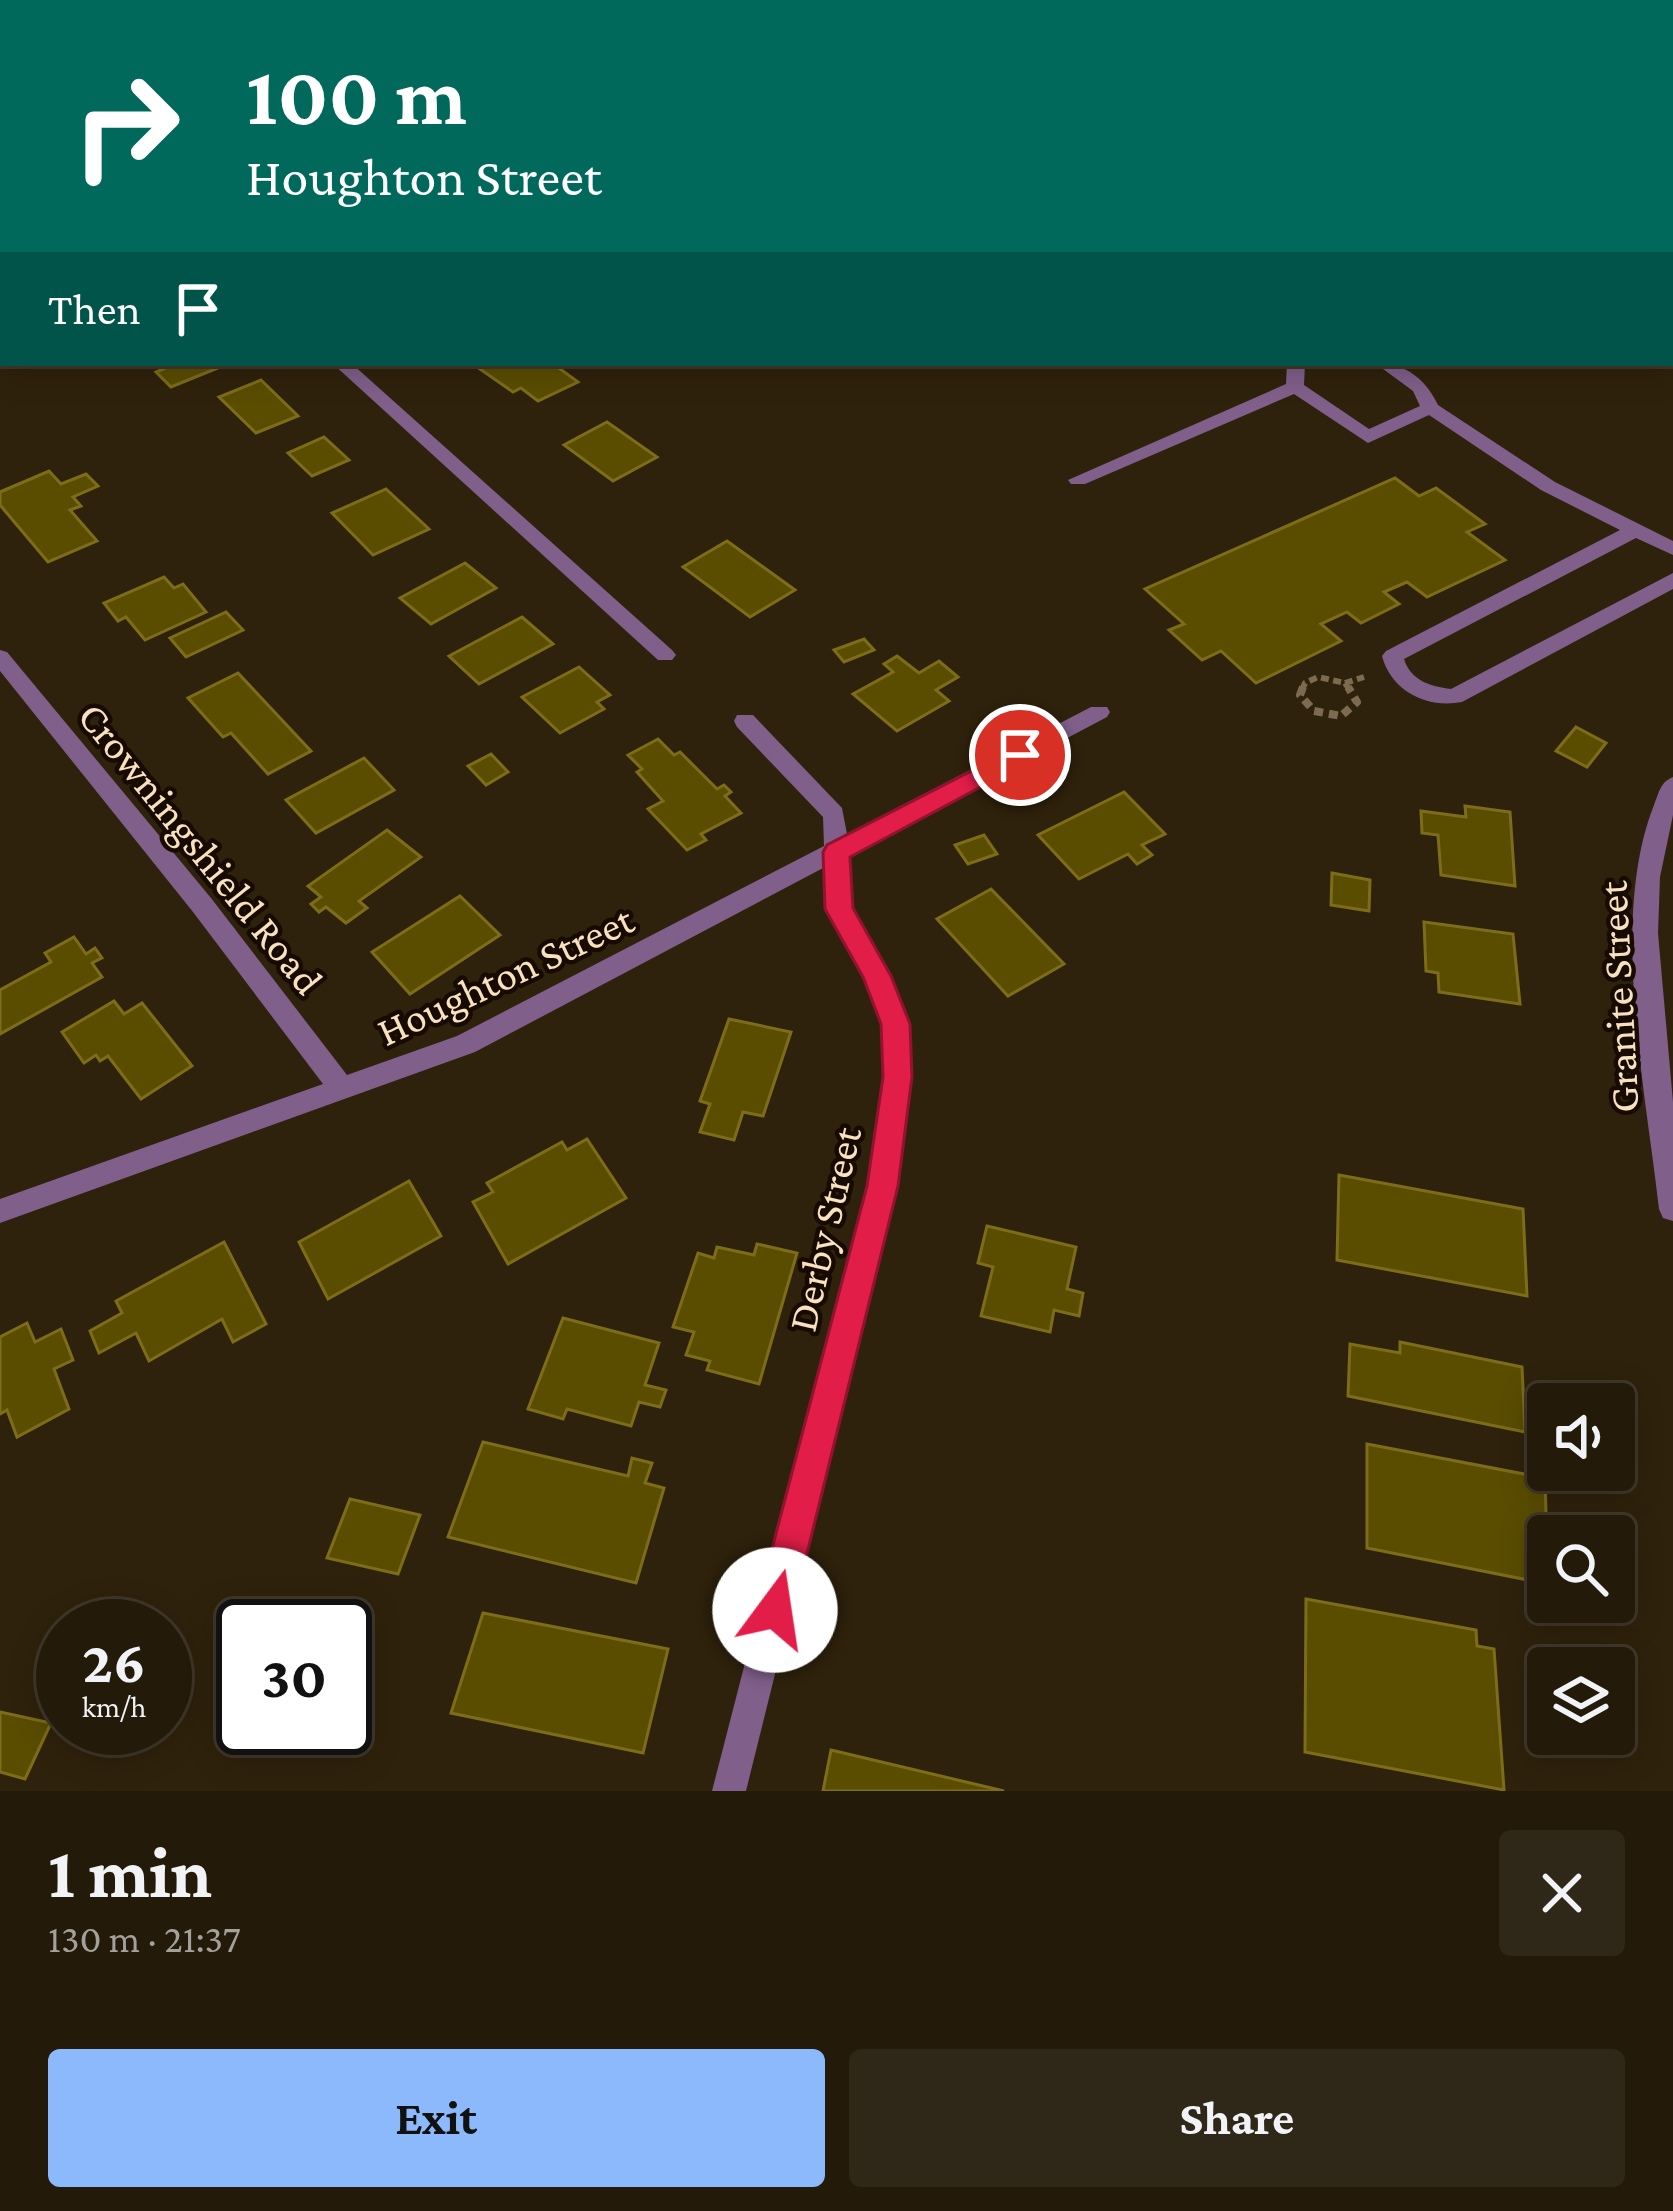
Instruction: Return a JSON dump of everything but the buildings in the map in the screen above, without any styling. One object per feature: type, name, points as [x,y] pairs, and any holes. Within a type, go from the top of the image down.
[{"type":"street","points":[[344,366],[665,656]]},
{"type":"street","points":[[1295,388],[1297,366]]},
{"type":"street","points":[[1388,366],[1421,388],[1430,408],[1548,486],[1673,549]]},
{"type":"street","points":[[1295,388],[1368,437],[1430,408]]},
{"type":"street","points":[[1078,480],[1295,388]]},
{"type":"street","points":[[1632,532],[1393,656],[1395,671],[1408,685],[1454,697],[1673,580]]},
{"type":"street","name":"Crowningshield Road","points":[[0,657],[202,904],[342,1089]]},
{"type":"street","name":"Houghton Street","points":[[0,1211],[466,1044],[1099,712]]},
{"type":"street","name":"Derby Street","points":[[729,1791],[883,1186],[898,1077],[896,1024],[877,976],[839,909],[834,814],[745,722]]},
{"type":"street","name":"Granite Street","points":[[1673,785],[1650,846],[1648,968],[1669,1123],[1673,1209]]},
{"type":"path","points":[[1318,677],[1345,683],[1357,702],[1341,716],[1314,711],[1300,694],[1305,683],[1318,677]]},
{"type":"route","points":[[775,1610],[883,1186],[898,1077],[896,1024],[877,976],[839,909],[836,852],[1020,755]]}]
